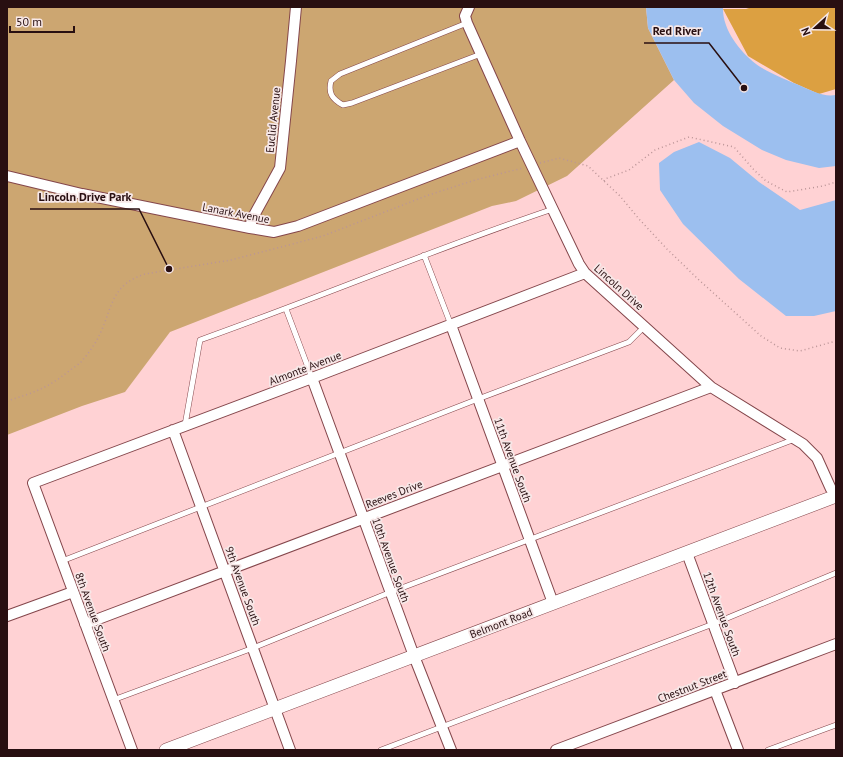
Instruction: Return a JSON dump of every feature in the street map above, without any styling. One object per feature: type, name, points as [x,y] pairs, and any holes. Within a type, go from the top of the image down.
[{"type":"street","name":"Euclid Avenue","points":[[250,228],[252,219],[280,168],[296,7]]},
{"type":"street","points":[[467,22],[465,16],[469,7]]},
{"type":"street","name":"Lincoln Drive","points":[[467,22],[520,141],[579,264],[585,273],[711,386],[803,444],[817,458],[831,489],[836,492]]},
{"type":"street","name":"Lanark Avenue","points":[[7,176],[82,194],[274,232],[298,226],[520,141]]},
{"type":"street","name":"Almonte Avenue","points":[[32,483],[312,378],[585,273]]},
{"type":"street","name":"11th Avenue South","points":[[451,325],[553,603]]},
{"type":"street","name":"10th Avenue South","points":[[312,378],[414,656],[451,750]]},
{"type":"street","name":"Reeves Drive","points":[[85,624],[711,386]]},
{"type":"street","name":"9th Avenue South","points":[[173,430],[290,750]]},
{"type":"street","name":"8th Avenue South","points":[[32,483],[132,750]]},
{"type":"street","name":"Belmont Road","points":[[166,750],[836,496]]},
{"type":"street","name":"12th Avenue South","points":[[686,553],[735,682]]},
{"type":"street","points":[[7,616],[73,592]]},
{"type":"street","name":"Chestnut Street","points":[[556,750],[836,644]]},
{"type":"street","points":[[715,690],[738,750]]},
{"type":"lane","points":[[467,22],[340,74],[331,81],[329,89],[335,100],[343,105],[352,103],[481,54]]},
{"type":"lane","points":[[185,426],[200,340],[286,309],[424,255],[553,209]]},
{"type":"lane","points":[[424,255],[451,325]]},
{"type":"lane","points":[[286,309],[312,378]]},
{"type":"lane","points":[[62,561],[478,399],[629,342],[645,326]]},
{"type":"lane","points":[[113,700],[253,648],[391,592],[795,439]]},
{"type":"lane","points":[[381,750],[713,624],[836,573]]},
{"type":"lane","points":[[768,750],[836,725]]},
{"type":"path","points":[[603,181],[629,170],[655,150],[689,137],[734,147],[766,181],[787,192],[836,182]]},
{"type":"shaded area","points":[[7,7],[646,7],[648,28],[674,80],[567,176],[516,201],[492,206],[170,332],[125,392],[82,406],[7,435]]},
{"type":"shaded area","points":[[752,7],[836,7],[836,89],[819,94],[794,83],[748,56],[723,9],[746,9]]},
{"type":"water","points":[[646,7],[723,7],[725,23],[733,39],[744,53],[756,64],[771,73],[813,92],[836,95],[836,166],[819,168],[786,160],[762,150],[723,126],[694,103],[674,80],[648,28]]},
{"type":"water","points":[[699,142],[730,158],[759,182],[800,210],[836,200],[836,311],[814,316],[786,316],[739,279],[683,224],[660,190],[659,163],[674,152]]},
{"type":"place","name":"Red River","points":[[744,88]]},
{"type":"place","name":"Lincoln Drive Park","points":[[169,269]]}]
